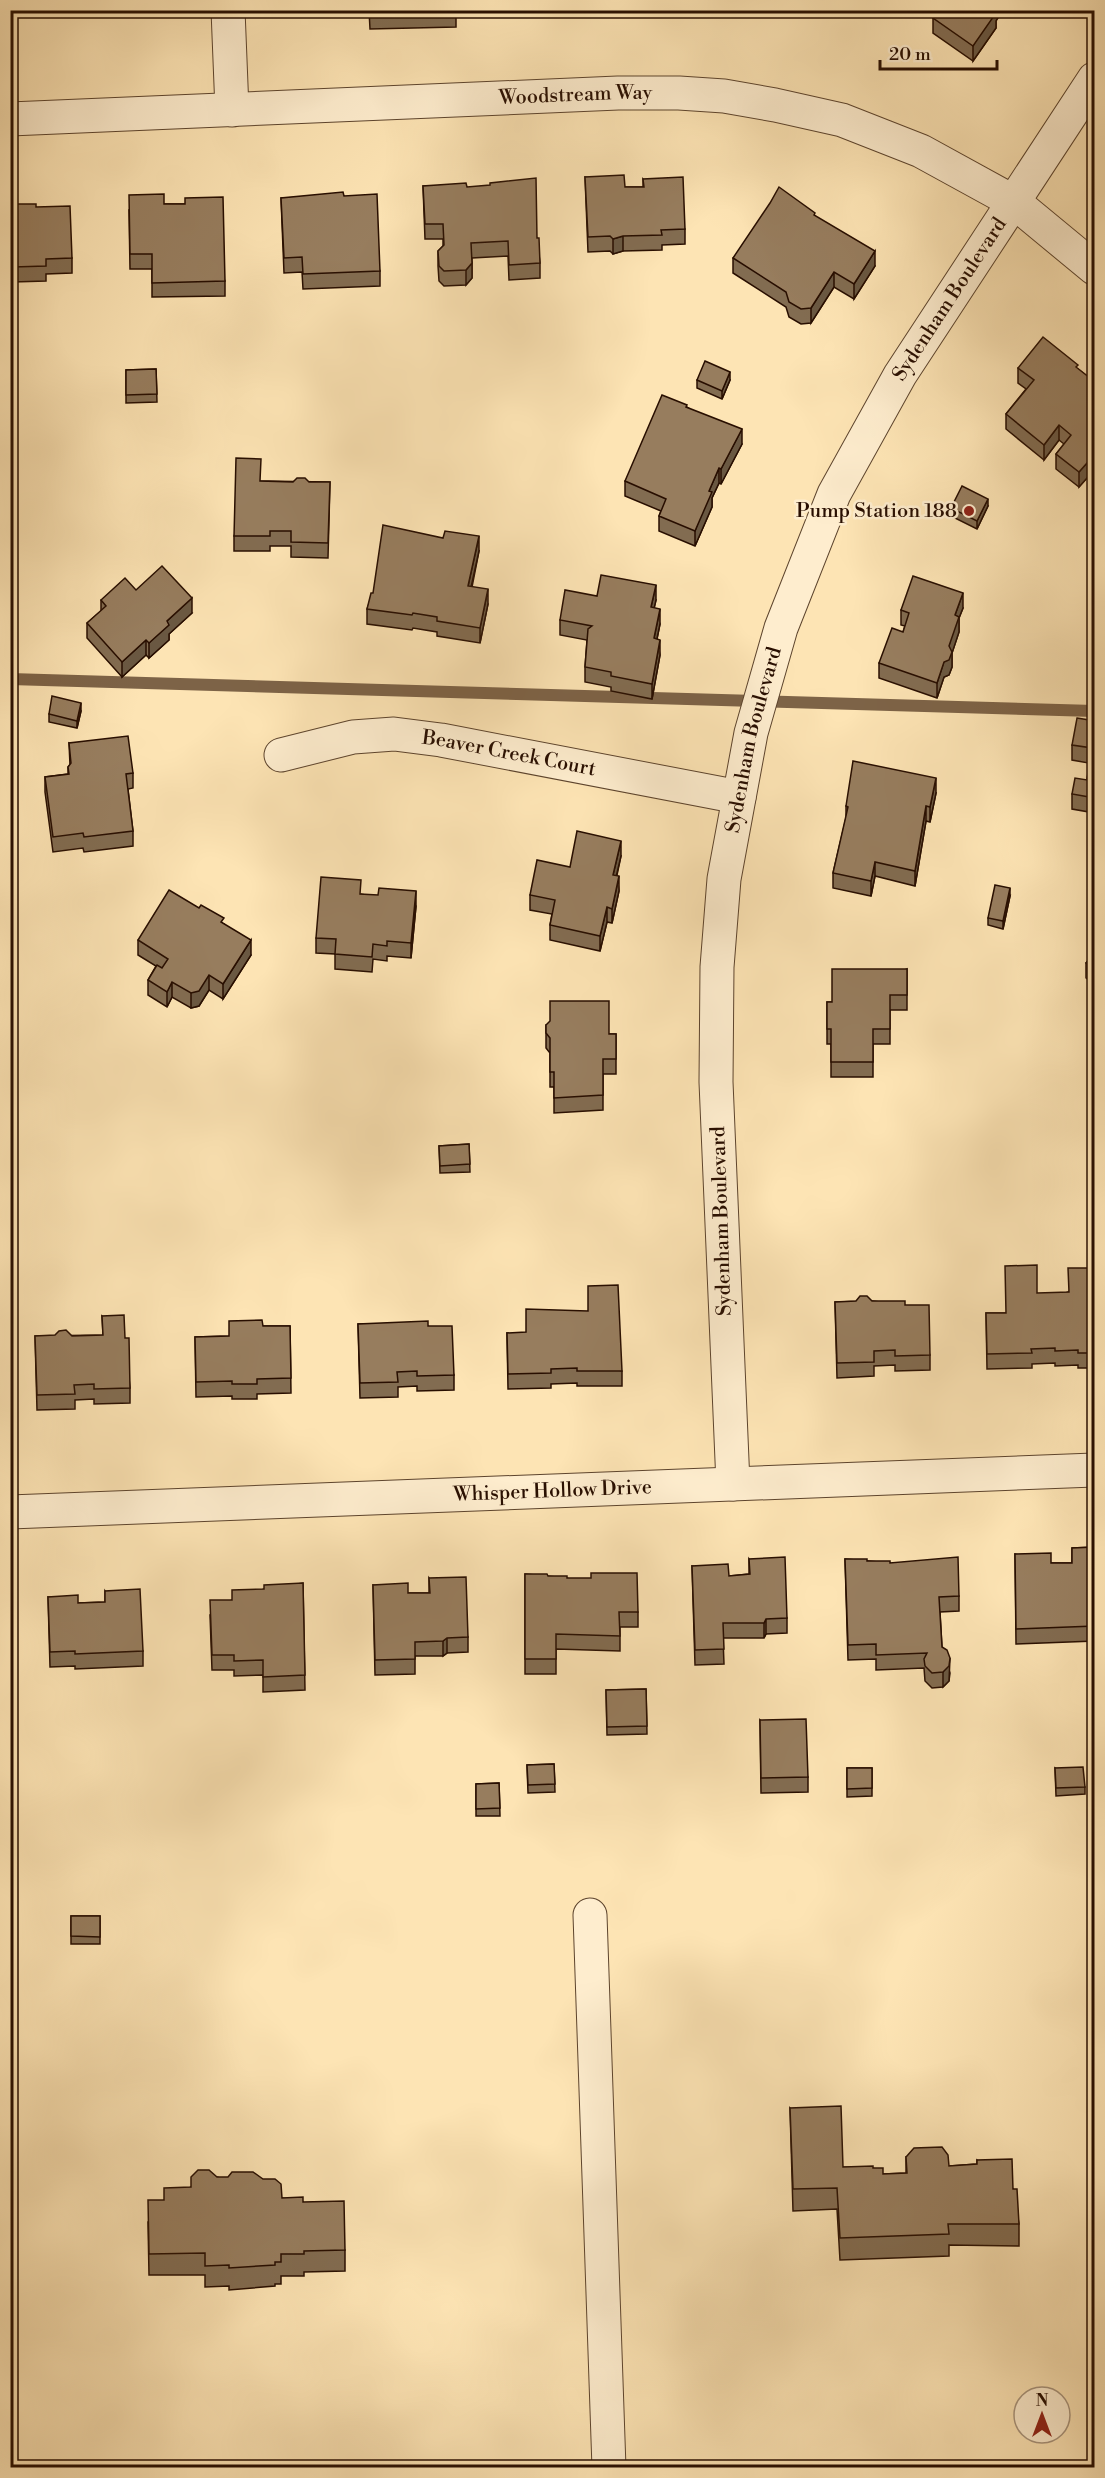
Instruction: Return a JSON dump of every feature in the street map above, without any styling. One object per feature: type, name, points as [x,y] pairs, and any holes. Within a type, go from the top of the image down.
[{"type":"street","points":[[228,10],[232,110]]},
{"type":"street","name":"Sydenham Boulevard","points":[[733,1484],[716,1082],[716,979],[724,879],[751,733],[781,628],[834,494],[900,375],[1095,79]]},
{"type":"street","name":"Woodstream Way","points":[[10,119],[618,93],[724,96],[842,120],[921,151],[1014,202],[1095,268]]},
{"type":"street","name":"Beaver Creek Court","points":[[281,755],[353,737],[394,734],[453,742],[739,797]]},
{"type":"street","name":"Whisper Hollow Drive","points":[[10,1512],[1095,1470]]},
{"type":"street","points":[[590,1915],[609,2468]]},
{"type":"building","points":[[369,10],[456,10],[456,12],[370,14]]},
{"type":"building","points":[[938,10],[992,10],[996,13],[973,46],[933,18]]},
{"type":"building","points":[[624,175],[625,187],[644,187],[643,179],[683,177],[685,229],[661,230],[662,235],[623,236],[613,239],[610,236],[588,237],[585,177]]},
{"type":"building","points":[[536,178],[537,238],[539,238],[540,263],[509,265],[508,241],[471,243],[472,263],[466,270],[444,271],[439,266],[438,251],[444,245],[443,224],[425,224],[423,186],[466,183],[467,187]]},
{"type":"building","points":[[779,187],[815,213],[814,215],[875,251],[854,284],[834,272],[811,308],[801,309],[789,302],[786,292],[733,258]]},
{"type":"building","points":[[343,192],[344,196],[377,194],[380,271],[303,274],[302,257],[284,258],[281,198]]},
{"type":"building","points":[[164,194],[164,204],[185,204],[185,198],[223,197],[225,281],[152,283],[152,254],[130,254],[129,195]]},
{"type":"building","points":[[10,204],[36,204],[36,207],[70,206],[72,258],[46,259],[46,266],[13,267],[12,249],[10,249]]},
{"type":"building","points":[[1043,337],[1095,382],[1095,454],[1079,472],[1056,454],[1071,435],[1059,425],[1044,445],[1006,414],[1034,380],[1018,368]]},
{"type":"building","points":[[705,361],[730,372],[722,391],[697,380]]},
{"type":"building","points":[[156,369],[157,394],[126,395],[126,370]]},
{"type":"building","points":[[662,395],[742,429],[721,469],[719,468],[709,491],[712,492],[695,531],[659,516],[666,499],[625,481]]},
{"type":"building","points":[[236,458],[261,459],[260,481],[293,482],[297,478],[305,478],[309,482],[330,482],[328,543],[291,542],[291,531],[270,531],[270,536],[234,536]]},
{"type":"building","points":[[14,461],[15,488],[10,488],[10,462]]},
{"type":"building","name":"Pump Station 188","points":[[962,486],[988,499],[977,521],[951,508]]},
{"type":"building","points":[[383,525],[443,538],[445,531],[479,536],[468,586],[488,589],[480,628],[437,621],[437,617],[367,609],[371,593],[373,593]]},
{"type":"building","points":[[162,566],[192,598],[167,621],[169,625],[149,643],[146,640],[122,662],[87,623],[106,606],[101,600],[125,578],[136,590]]},
{"type":"building","points":[[601,575],[656,585],[651,607],[660,609],[654,638],[660,640],[652,684],[611,676],[611,672],[585,667],[588,629],[592,626],[560,620],[565,590],[597,596]]},
{"type":"building","points":[[913,576],[963,593],[955,615],[959,617],[949,646],[952,652],[949,660],[944,662],[937,683],[879,663],[892,628],[903,632],[909,613],[901,610]]},
{"type":"building","points":[[52,696],[81,703],[77,721],[49,714]]},
{"type":"building","points":[[1077,718],[1095,721],[1095,798],[1072,794],[1075,778],[1087,780],[1092,748],[1072,745]]},
{"type":"building","points":[[128,736],[133,773],[126,774],[133,831],[84,837],[83,833],[53,837],[45,777],[69,774],[68,767],[71,763],[69,743]]},
{"type":"building","points":[[853,761],[936,778],[930,807],[926,806],[915,871],[875,862],[871,881],[833,873],[848,807],[846,806]]},
{"type":"building","points":[[577,831],[621,841],[613,875],[619,876],[612,909],[607,907],[600,936],[550,925],[555,900],[530,895],[537,860],[570,867]]},
{"type":"building","points":[[321,877],[361,880],[360,894],[378,895],[379,888],[416,891],[411,943],[387,941],[387,946],[373,944],[372,957],[335,954],[336,939],[316,938]]},
{"type":"building","points":[[995,885],[1010,888],[1003,921],[988,918]]},
{"type":"building","points":[[169,890],[199,908],[201,905],[224,918],[221,922],[251,940],[223,984],[209,975],[199,991],[191,993],[172,982],[167,992],[148,980],[157,965],[162,968],[168,959],[138,940]]},
{"type":"building","points":[[1095,953],[1095,970],[1086,963]]},
{"type":"building","points":[[832,969],[907,969],[907,995],[890,995],[890,1029],[873,1029],[873,1062],[831,1062],[831,1029],[827,1029],[827,1002],[832,1002]]},
{"type":"building","points":[[550,1001],[609,1001],[609,1034],[616,1034],[616,1059],[603,1059],[603,1095],[554,1098],[554,1072],[550,1072],[550,1038],[546,1033],[546,1025],[550,1021]]},
{"type":"building","points":[[469,1144],[470,1164],[440,1166],[439,1146]]},
{"type":"building","points":[[1037,1265],[1037,1293],[1069,1292],[1068,1268],[1095,1268],[1095,1353],[1078,1353],[1078,1350],[1055,1351],[1055,1348],[1031,1349],[1032,1353],[987,1354],[986,1313],[1006,1313],[1005,1266]]},
{"type":"building","points":[[618,1285],[622,1371],[577,1371],[577,1368],[551,1369],[551,1373],[508,1374],[507,1333],[526,1332],[526,1309],[588,1311],[588,1286]]},
{"type":"building","points":[[860,1296],[867,1296],[872,1301],[905,1301],[905,1305],[929,1305],[930,1355],[895,1356],[895,1350],[874,1351],[874,1362],[837,1363],[835,1302],[856,1301]]},
{"type":"building","points":[[124,1315],[125,1338],[129,1338],[130,1388],[94,1389],[94,1384],[74,1385],[75,1394],[37,1395],[35,1336],[55,1335],[59,1331],[66,1330],[72,1336],[103,1335],[102,1316]]},
{"type":"building","points":[[262,1320],[263,1326],[290,1326],[291,1378],[257,1379],[257,1384],[232,1384],[232,1381],[196,1382],[195,1337],[229,1336],[229,1321]]},
{"type":"building","points":[[428,1321],[428,1326],[452,1326],[454,1375],[417,1376],[417,1371],[397,1372],[398,1382],[360,1383],[358,1324]]},
{"type":"building","points":[[1095,1547],[1095,1626],[1016,1629],[1015,1554],[1051,1553],[1051,1563],[1072,1563],[1072,1548]]},
{"type":"building","points":[[785,1557],[787,1618],[766,1619],[764,1623],[723,1623],[724,1649],[695,1650],[692,1566],[728,1564],[729,1576],[750,1574],[749,1559]]},
{"type":"building","points":[[958,1557],[959,1596],[939,1597],[942,1647],[947,1650],[950,1658],[949,1666],[943,1672],[932,1673],[925,1666],[924,1659],[927,1653],[876,1655],[876,1644],[848,1645],[845,1559],[890,1561],[890,1563]]},
{"type":"building","points":[[591,1573],[637,1573],[638,1612],[619,1612],[620,1636],[556,1634],[556,1659],[525,1659],[525,1574],[591,1578]]},
{"type":"building","points":[[466,1577],[468,1637],[415,1642],[415,1659],[375,1660],[373,1585],[408,1583],[408,1593],[430,1593],[429,1578]]},
{"type":"building","points":[[303,1583],[305,1675],[263,1677],[263,1660],[234,1661],[234,1655],[212,1655],[210,1600],[232,1600],[232,1590],[264,1589],[264,1585]]},
{"type":"building","points":[[140,1589],[143,1651],[75,1654],[75,1651],[50,1652],[48,1597],[78,1595],[78,1603],[105,1602],[105,1591]]},
{"type":"building","points":[[646,1689],[647,1726],[607,1727],[606,1690]]},
{"type":"building","points":[[806,1719],[808,1777],[761,1778],[760,1720]]},
{"type":"building","points":[[554,1764],[555,1784],[528,1785],[527,1765]]},
{"type":"building","points":[[1083,1767],[1085,1787],[1056,1788],[1055,1768]]},
{"type":"building","points":[[847,1768],[872,1768],[872,1788],[847,1789]]},
{"type":"building","points":[[499,1783],[500,1808],[476,1809],[476,1784]]},
{"type":"building","points":[[71,1916],[100,1916],[100,1937],[71,1936]]},
{"type":"building","points":[[841,2106],[843,2167],[873,2166],[873,2168],[883,2168],[883,2174],[907,2173],[906,2157],[914,2148],[942,2147],[948,2155],[949,2166],[977,2164],[977,2160],[1012,2159],[1013,2189],[1017,2189],[1019,2224],[948,2224],[949,2234],[840,2238],[837,2188],[793,2189],[790,2108]]},
{"type":"building","points":[[198,2170],[209,2170],[217,2177],[228,2177],[232,2172],[253,2172],[263,2179],[275,2179],[281,2184],[282,2198],[303,2197],[303,2202],[344,2201],[345,2250],[281,2254],[281,2262],[275,2262],[275,2265],[229,2268],[229,2265],[205,2266],[205,2253],[149,2254],[148,2200],[164,2200],[164,2188],[191,2187],[191,2177]]},
{"type":"waterway","points":[[10,679],[1094,711]]},
{"type":"place","name":"Pump Station 188","points":[[969,511]]}]
